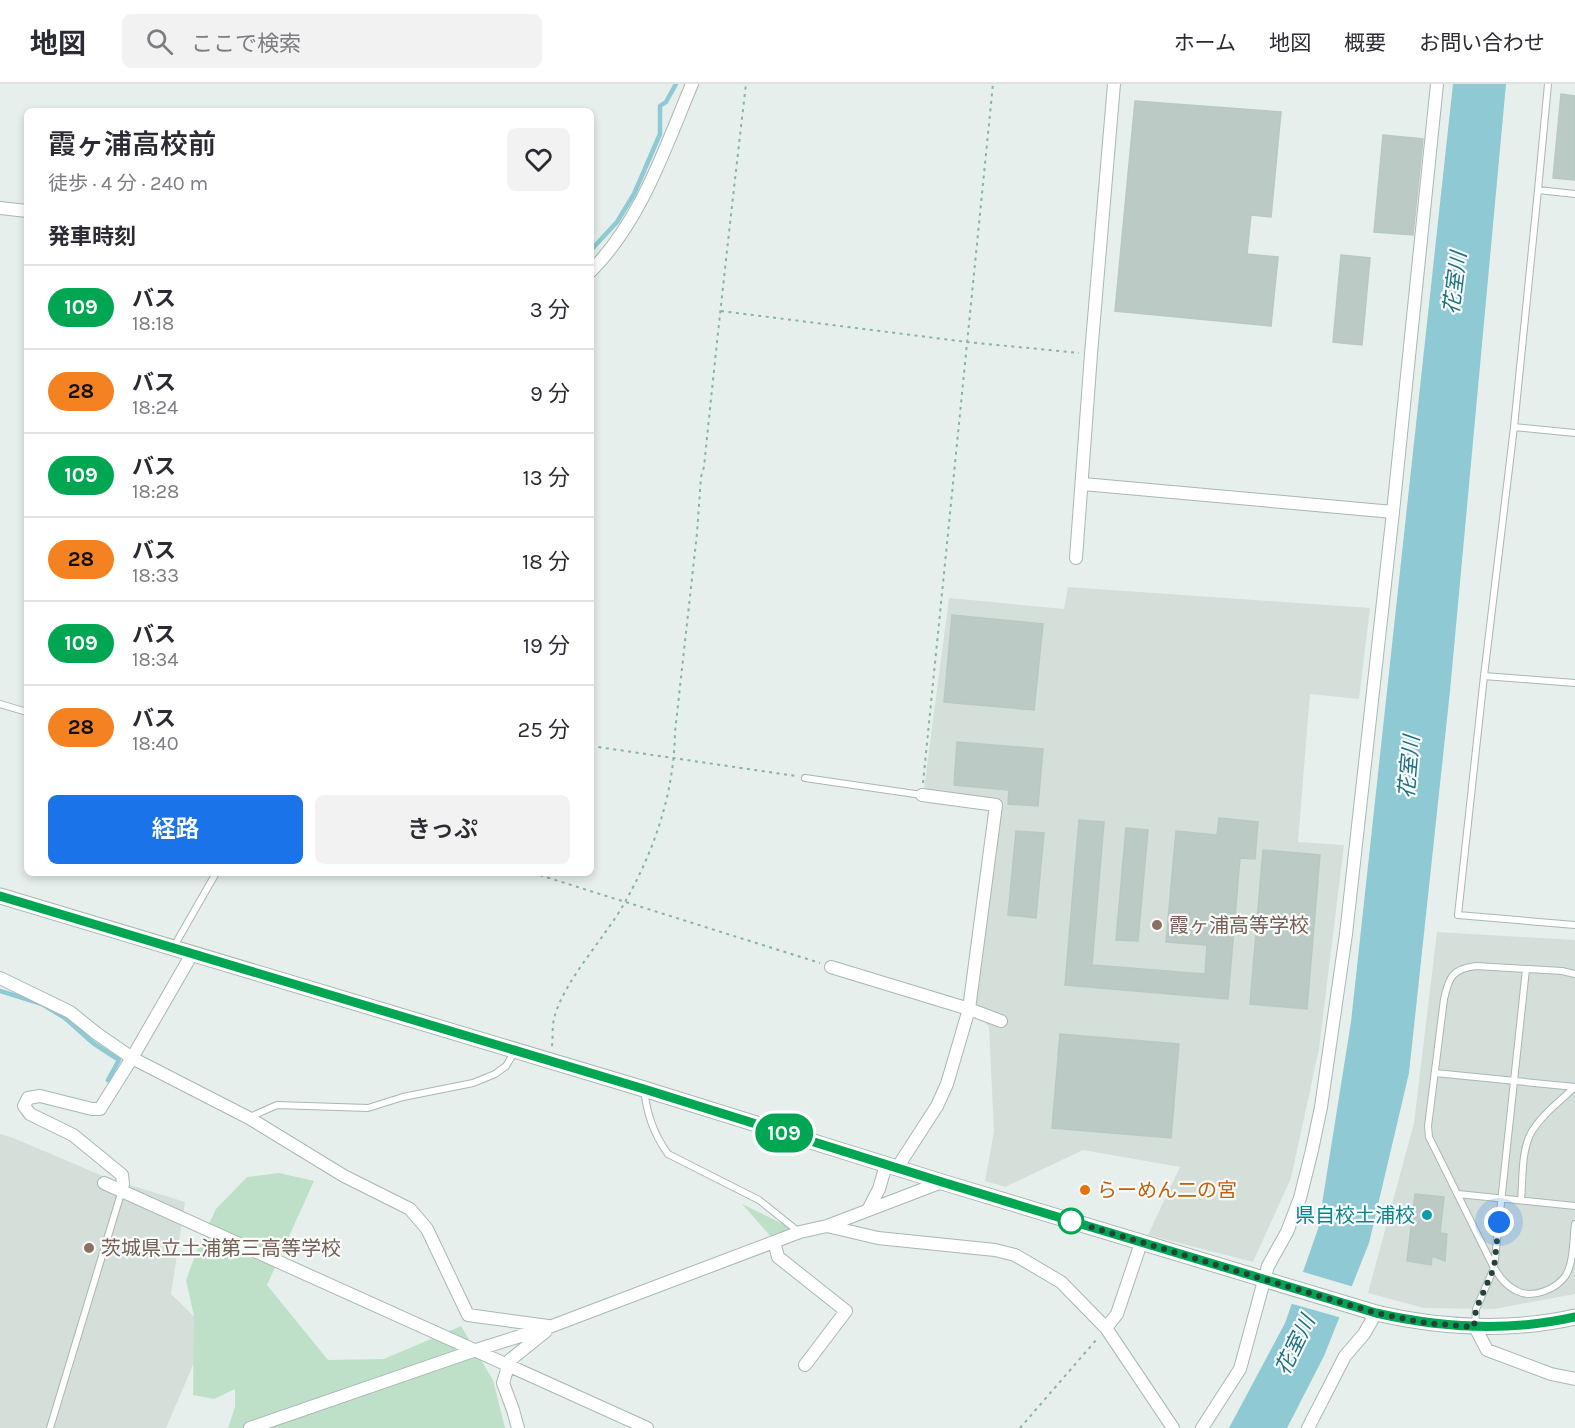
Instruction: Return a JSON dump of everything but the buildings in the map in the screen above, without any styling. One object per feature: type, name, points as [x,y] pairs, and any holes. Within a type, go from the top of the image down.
[{"type":"street","points":[[594,268],[603,259],[644,198],[692,84]]},
{"type":"street","points":[[1077,558],[1091,354],[1114,84]]},
{"type":"street","points":[[1202,1428],[1240,1369],[1263,1280],[1287,1232],[1300,1198],[1324,1085],[1346,934],[1393,512],[1437,84]]},
{"type":"street","points":[[0,208],[24,211]]},
{"type":"street","points":[[1083,484],[1393,512]]},
{"type":"street","points":[[868,1210],[891,1166],[937,1106],[946,1084],[969,1009],[996,805],[922,795]]},
{"type":"street","points":[[0,896],[552,1061],[1357,1308],[1426,1323],[1474,1327],[1520,1325],[1575,1317]]},
{"type":"street","points":[[122,1187],[122,1175],[73,1135],[30,1114],[24,1106],[28,1098],[40,1096],[100,1109],[192,954]]},
{"type":"street","points":[[831,966],[1001,1021]]},
{"type":"street","points":[[0,978],[70,1012],[132,1058],[249,1118],[344,1176],[410,1209],[428,1228],[468,1315],[552,1326]]},
{"type":"street","points":[[250,1428],[552,1326],[800,1232],[827,1226],[942,1182]]},
{"type":"street","points":[[104,1183],[122,1187],[647,1428]]},
{"type":"street","points":[[827,1226],[878,1238],[995,1250],[1015,1255],[1061,1282],[1106,1328],[1173,1428]]},
{"type":"street","points":[[774,1242],[778,1257],[846,1311],[805,1365]]},
{"type":"street","points":[[1106,1328],[1117,1314],[1141,1243]]},
{"type":"street","points":[[1308,1428],[1345,1356],[1364,1334],[1376,1313]]},
{"type":"street","points":[[518,1428],[503,1383],[510,1360],[552,1326]]},
{"type":"street","points":[[1474,1327],[1487,1350],[1551,1374],[1575,1379]]},
{"type":"lane","points":[[1548,84],[1514,427],[1458,915],[1575,925]]},
{"type":"lane","points":[[1538,190],[1575,194]]},
{"type":"lane","points":[[1514,427],[1575,433]]},
{"type":"lane","points":[[1484,675],[1575,683]]},
{"type":"lane","points":[[0,704],[24,711]]},
{"type":"lane","points":[[805,777],[922,795]]},
{"type":"lane","points":[[173,948],[214,876]]},
{"type":"lane","points":[[1575,974],[1476,966],[1463,968],[1453,974],[1444,999],[1428,1126],[1429,1137],[1494,1268],[1504,1282],[1518,1292],[1531,1294],[1544,1292],[1558,1284],[1567,1273],[1575,1224]]},
{"type":"lane","points":[[1474,1327],[1476,1309],[1494,1268],[1526,969]]},
{"type":"lane","points":[[249,1118],[277,1105],[368,1108],[473,1083],[495,1074],[506,1066],[515,1050]]},
{"type":"lane","points":[[1435,1073],[1575,1087]]},
{"type":"lane","points":[[1521,1200],[1529,1137],[1539,1122],[1575,1087]]},
{"type":"lane","points":[[644,1089],[648,1115],[659,1141],[668,1154],[759,1200],[800,1232]]},
{"type":"lane","points":[[50,1428],[122,1187]]},
{"type":"lane","points":[[1458,1194],[1575,1206]]},
{"type":"path","points":[[552,1061],[554,1019],[566,992],[625,903],[648,856],[663,817],[674,757],[746,84]]},
{"type":"path","points":[[922,795],[993,84]]},
{"type":"path","points":[[720,311],[967,342],[1091,354]]},
{"type":"path","points":[[594,746],[805,777]]},
{"type":"path","points":[[542,876],[831,966]]},
{"type":"path","points":[[1020,1428],[1106,1328]]},
{"type":"shaded area","name":"霞ヶ浦高等学校","points":[[1068,587],[1370,608],[1359,699],[1310,694],[1298,842],[1344,845],[1319,1049],[1291,1178],[1253,1262],[1148,1235],[1180,1167],[1083,1150],[1005,1187],[985,1181],[994,1132],[989,1027],[970,1004],[993,805],[924,789],[949,598],[1064,609]]},
{"type":"shaded area","points":[[1437,932],[1575,940],[1575,1294],[1494,1309],[1424,1308],[1368,1293],[1414,1123]]},
{"type":"shaded area","name":"茨城県立土浦第三高等学校","points":[[0,1134],[105,1177],[185,1202],[171,1294],[208,1330],[166,1428],[0,1428]]},
{"type":"green space","points":[[279,1173],[314,1181],[267,1285],[328,1360],[384,1359],[461,1326],[493,1380],[505,1428],[228,1428],[235,1407],[235,1389],[214,1399],[193,1395],[194,1316],[186,1280],[199,1245],[216,1209],[247,1177]]},
{"type":"green space","points":[[742,1204],[800,1232],[773,1239]]},
{"type":"water","name":"花室川","points":[[1453,84],[1506,84],[1450,691],[1409,1073],[1369,1243],[1324,1356],[1287,1428],[1229,1428],[1285,1323],[1318,1229],[1351,1022]]},
{"type":"pier","points":[[1300,1271],[1354,1287],[1342,1318],[1289,1303]]},
{"type":"waterway","points":[[594,247],[617,222],[634,194],[660,134],[660,106],[666,102],[676,84]]},
{"type":"waterway","points":[[0,991],[42,1004],[65,1018],[93,1043],[119,1060],[108,1080]]},
{"type":"bus line","name":"109","points":[[0,896],[644,1089],[1376,1313],[1426,1323],[1474,1327],[1520,1325],[1575,1317]]},
{"type":"place","name":"霞ヶ浦高等学校","points":[[1157,925]]},
{"type":"place","name":"らーめん二の宮","points":[[1085,1190]]},
{"type":"place","name":"県自校土浦校","points":[[1427,1215]]},
{"type":"place","name":"茨城県立土浦第三高等学校","points":[[89,1248]]},
{"type":"route","points":[[1071,1221],[1376,1313],[1426,1323],[1474,1327],[1476,1309],[1494,1268],[1499,1222]]}]
